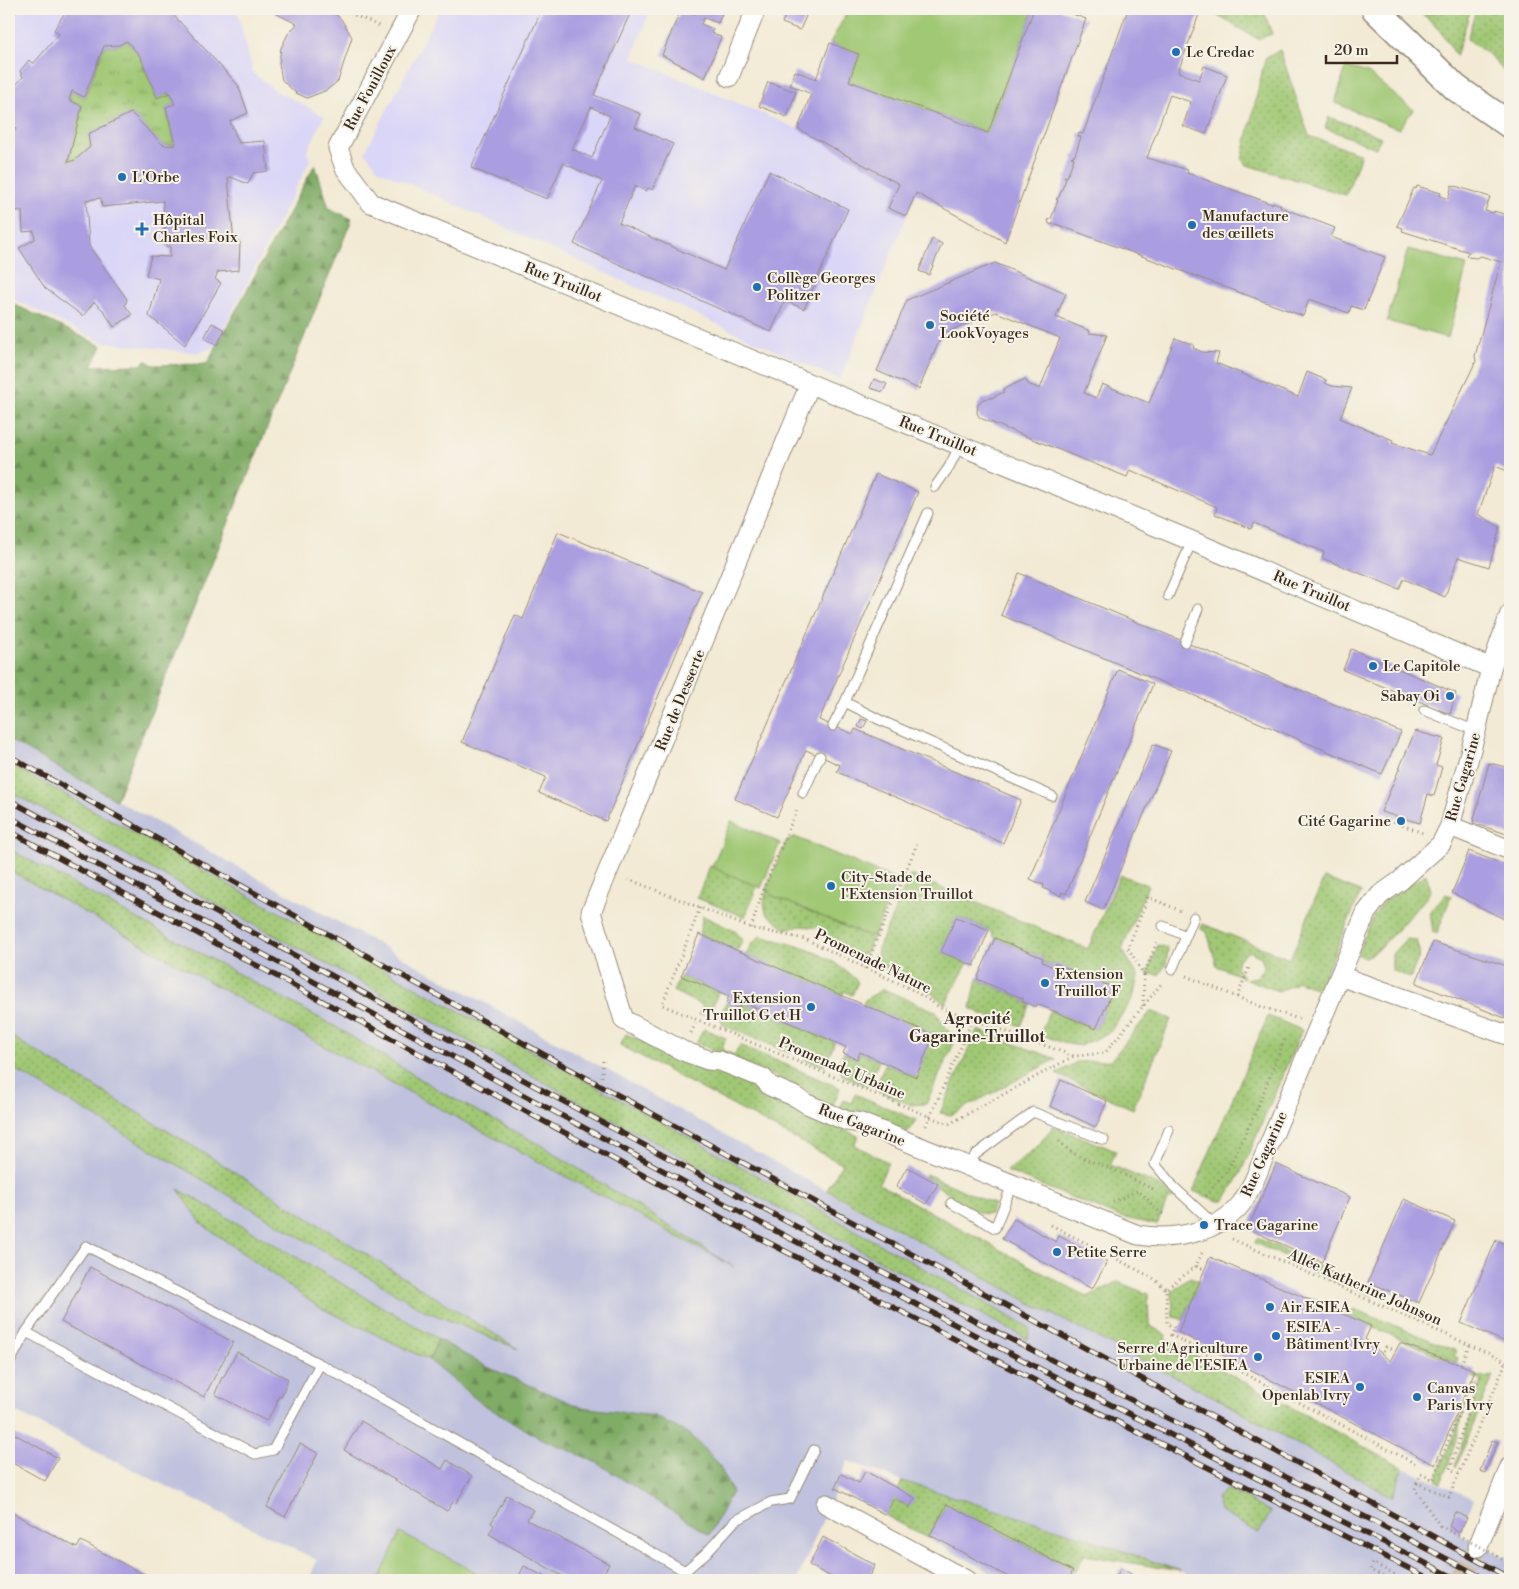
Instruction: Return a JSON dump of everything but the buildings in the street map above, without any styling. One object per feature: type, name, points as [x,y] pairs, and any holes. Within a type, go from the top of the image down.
[{"type":"street","name":"Rue Fouilloux","points":[[345,168],[338,148],[412,9]]},
{"type":"street","points":[[729,77],[756,9]]},
{"type":"street","points":[[1376,12],[1456,88],[1510,125]]},
{"type":"street","name":"Rue Truillot","points":[[345,168],[371,203],[1192,541],[1491,668]]},
{"type":"street","name":"Rue de Desserte","points":[[624,1020],[591,912],[810,384]]},
{"type":"street","points":[[1491,668],[1510,614]]},
{"type":"street","name":"Rue Gagarine","points":[[624,1020],[683,1051],[708,1060],[720,1061],[763,1078],[770,1086],[796,1097],[806,1104],[918,1146],[1138,1235],[1155,1238],[1173,1237],[1214,1224],[1237,1209],[1254,1181],[1366,913],[1380,895],[1411,872],[1441,844],[1450,826],[1491,668]]},
{"type":"street","points":[[1450,826],[1510,850]]},
{"type":"street","points":[[1340,976],[1510,1036]]},
{"type":"street","points":[[1478,1547],[1510,1467]]},
{"type":"street","points":[[826,1504],[966,1580]]},
{"type":"lane","points":[[1444,90],[1452,97]]},
{"type":"lane","points":[[935,488],[960,445]]},
{"type":"lane","points":[[833,726],[928,513]]},
{"type":"lane","points":[[1168,596],[1192,541]]},
{"type":"lane","points":[[1185,642],[1198,609]]},
{"type":"lane","points":[[845,702],[880,720],[1052,796]]},
{"type":"lane","points":[[1424,710],[1476,731]]},
{"type":"lane","points":[[803,793],[820,756]]},
{"type":"lane","points":[[1172,970],[1194,917]]},
{"type":"lane","points":[[1163,926],[1186,936]]},
{"type":"lane","points":[[969,1168],[975,1154],[1033,1112],[1104,1140]]},
{"type":"lane","points":[[1169,1130],[1155,1164],[1174,1187],[1214,1224]]},
{"type":"lane","points":[[951,1203],[994,1228],[1012,1185]]},
{"type":"lane","points":[[9,1364],[26,1332],[86,1246],[320,1364],[685,1571],[706,1553],[734,1521],[771,1502],[790,1499],[814,1450]]},
{"type":"lane","points":[[26,1332],[255,1454],[273,1450],[320,1364]]},
{"type":"path","points":[[340,9],[374,24]]},
{"type":"path","points":[[751,928],[764,888],[803,793]]},
{"type":"path","points":[[1384,818],[1422,832],[1441,844]]},
{"type":"path","points":[[865,969],[917,844]]},
{"type":"path","name":"Promenade Nature","points":[[609,871],[751,928],[805,939],[865,969],[913,990],[941,1008],[1074,1056],[1105,1053],[1172,970]]},
{"type":"path","points":[[1143,1006],[1144,975],[1170,907]]},
{"type":"path","name":"Promenade Urbaine","points":[[700,908],[662,1005],[930,1117],[949,1124],[1074,1056]]},
{"type":"path","points":[[1237,997],[1250,965]]},
{"type":"path","points":[[1172,970],[1262,1008],[1320,1025]]},
{"type":"path","points":[[918,1146],[973,1019]]},
{"type":"path","points":[[1214,1224],[1206,1196],[1229,1167],[1254,1116],[1286,1038]]},
{"type":"path","points":[[602,1059],[602,1077]]},
{"type":"path","points":[[1033,1112],[1032,1119],[1054,1135],[1067,1149],[1098,1166],[1112,1170],[1164,1193],[1177,1201],[1188,1200]]},
{"type":"path","points":[[1106,1202],[1119,1200],[1137,1191],[1148,1198],[1157,1211],[1171,1215]]},
{"type":"path","name":"Allée Katherine Johnson","points":[[1214,1224],[1226,1235],[1243,1245],[1508,1362]]},
{"type":"path","points":[[1196,1266],[1166,1289],[1167,1324],[1175,1328],[1171,1336],[1418,1465]]},
{"type":"path","points":[[1461,1364],[1469,1345]]},
{"type":"path","points":[[1383,1352],[1386,1347],[1394,1350]]},
{"type":"path","points":[[1417,1483],[1449,1497],[1508,1362]]},
{"type":"path","points":[[1459,1473],[1450,1470],[1478,1380],[1473,1378],[1433,1480],[1421,1474],[1415,1489],[1440,1526],[1510,1563]]},
{"type":"path","points":[[1506,1433],[1505,1420],[1510,1406]]},
{"type":"path","points":[[1392,1580],[1370,1570],[1373,1564],[1404,1580]]},
{"type":"shaded area","name":"Hôpital Charles Foix","points":[[9,9],[232,9],[238,14],[253,73],[276,91],[324,116],[307,152],[310,161],[214,347],[199,353],[102,342],[9,297]]},
{"type":"shaded area","name":"Collège Georges Politzer","points":[[440,9],[651,9],[632,58],[798,129],[916,193],[840,380],[379,170],[365,152]]},
{"type":"shaded area","points":[[9,741],[1038,1307],[1214,1397],[1391,1496],[1403,1468],[1474,1499],[1459,1534],[1510,1560],[1510,1580],[1198,1580],[1180,1571],[1084,1555],[1071,1580],[1006,1580],[887,1517],[902,1481],[848,1461],[797,1580],[309,1580],[317,1560],[9,1409]]},
{"type":"green space","points":[[849,9],[1034,9],[988,133],[849,81],[859,54],[830,43]]},
{"type":"green space","points":[[1214,9],[1263,9],[1272,34],[1258,39],[1218,16]]},
{"type":"green space","points":[[1415,9],[1471,9],[1456,56],[1439,29]]},
{"type":"green space","points":[[1476,9],[1510,9],[1510,79],[1492,57],[1467,39]]},
{"type":"green space","points":[[127,41],[140,56],[157,98],[170,93],[175,104],[166,108],[175,145],[162,144],[131,113],[89,134],[90,147],[75,160],[68,162],[82,106],[69,100],[72,91],[85,97],[104,46],[119,45]]},
{"type":"green space","points":[[1280,50],[1309,136],[1361,154],[1346,195],[1247,165],[1242,160],[1265,59]]},
{"type":"green space","points":[[1346,67],[1368,73],[1413,110],[1399,129],[1335,103]]},
{"type":"green space","points":[[1329,117],[1381,137],[1376,148],[1325,128]]},
{"type":"green space","points":[[315,164],[329,208],[352,219],[116,800],[9,740],[9,302],[102,346],[92,366],[141,365],[145,360],[153,365],[207,364]]},
{"type":"green space","points":[[1408,249],[1467,265],[1448,338],[1387,321]]},
{"type":"green space","points":[[9,764],[690,1138],[1030,1328],[1028,1339],[632,1130],[9,791]]},
{"type":"green space","points":[[731,821],[780,843],[761,888],[712,867]]},
{"type":"green space","name":"City-Stade de l'Extension Truillot","points":[[795,837],[892,878],[895,885],[875,933],[868,936],[771,895],[767,887],[786,842]]},
{"type":"green space","points":[[9,849],[334,1026],[445,1094],[544,1147],[734,1267],[322,1045],[9,870]]},
{"type":"green space","points":[[710,866],[757,886],[745,917],[697,898]]},
{"type":"green space","points":[[1426,874],[1431,890],[1426,898],[1381,947],[1365,958],[1357,954],[1374,916],[1384,901]]},
{"type":"green space","points":[[910,875],[1088,949],[1120,875],[1148,885],[1122,949],[1138,976],[1133,998],[1110,1032],[1080,1046],[1063,1043],[1040,1034],[1050,1010],[1096,1029],[1114,988],[1042,962],[1043,957],[995,938],[989,930],[957,917],[968,963],[945,1004],[916,980],[881,966],[877,960],[878,949]]},
{"type":"green space","points":[[1324,878],[1361,892],[1321,984],[1315,988],[1296,981],[1295,984],[1278,991],[1246,979],[1257,977],[1263,965],[1261,957],[1249,951],[1238,960],[1236,967],[1244,978],[1217,966],[1207,932],[1201,929],[1203,924],[1290,959]]},
{"type":"green space","points":[[767,887],[771,895],[868,936],[875,933],[866,953],[855,957],[829,942],[821,928],[801,926],[785,929],[766,913],[764,902]]},
{"type":"green space","points":[[1446,894],[1451,896],[1437,934],[1433,932],[1430,911]]},
{"type":"green space","points":[[703,916],[735,931],[743,940],[737,951],[699,934]]},
{"type":"green space","points":[[760,936],[801,947],[836,964],[858,982],[852,995],[844,991],[842,996],[746,955],[751,945]]},
{"type":"green space","points":[[1406,939],[1416,940],[1420,954],[1410,978],[1392,970],[1392,954]]},
{"type":"green space","points":[[1158,945],[1168,948],[1166,964],[1159,975],[1147,974]]},
{"type":"green space","points":[[681,976],[718,992],[710,1013],[699,1015],[703,1006],[673,991]]},
{"type":"green space","points":[[977,979],[1024,999],[1023,1001],[1030,1005],[1021,1026],[989,1017],[971,1008]]},
{"type":"green space","points":[[883,989],[935,1011],[955,1041],[926,1104],[911,1105],[875,1089],[885,1064],[916,1077],[863,1005],[865,1000]]},
{"type":"green space","points":[[741,1002],[835,1042],[825,1066],[805,1060],[808,1053],[803,1051],[802,1046],[795,1043],[790,1053],[723,1025],[720,1016],[726,1003]]},
{"type":"green space","points":[[1151,1011],[1171,1019],[1133,1109],[1056,1074],[1077,1062],[1111,1060]]},
{"type":"green space","points":[[1268,1016],[1302,1030],[1241,1172],[1225,1200],[1218,1201],[1193,1191]]},
{"type":"green space","points":[[704,1029],[726,1038],[722,1050],[734,1055],[740,1045],[840,1088],[832,1108],[810,1098],[808,1090],[696,1043]]},
{"type":"green space","points":[[977,1030],[1056,1059],[951,1115],[940,1113]]},
{"type":"green space","points":[[626,1034],[710,1071],[718,1067],[755,1083],[758,1091],[858,1136],[854,1145],[888,1162],[879,1184],[1087,1297],[1118,1282],[1148,1294],[1149,1325],[1166,1335],[1165,1339],[1403,1468],[1392,1497],[1214,1397],[1038,1307],[827,1190],[842,1164],[620,1045]]},
{"type":"green space","points":[[9,1035],[204,1153],[518,1349],[426,1311],[9,1066]]},
{"type":"green space","points":[[860,1052],[879,1061],[868,1086],[842,1075],[838,1064],[843,1053],[857,1059]]},
{"type":"green space","points":[[855,1094],[916,1120],[909,1132],[858,1110],[849,1116],[839,1112],[843,1100],[851,1103]]},
{"type":"green space","points":[[1053,1126],[1116,1151],[1110,1165],[1158,1185],[1177,1198],[1168,1199],[1157,1225],[1120,1217],[1006,1171],[1038,1146]]},
{"type":"green space","points":[[926,1174],[994,1204],[990,1214],[965,1206],[924,1177]]},
{"type":"green space","points":[[178,1189],[438,1339],[429,1360],[317,1306],[202,1224]]},
{"type":"green space","points":[[1257,1238],[1386,1296],[1385,1298],[1376,1294],[1374,1296],[1344,1282],[1343,1285],[1288,1261],[1289,1258],[1255,1243]]},
{"type":"green space","points":[[1190,1277],[1200,1281],[1183,1320],[1173,1316],[1172,1292]]},
{"type":"green space","points":[[1333,1304],[1335,1304],[1334,1309],[1342,1313],[1344,1308],[1352,1311],[1354,1309],[1457,1351],[1454,1356],[1458,1358],[1456,1363],[1331,1309]]},
{"type":"green space","points":[[438,1339],[485,1366],[580,1407],[654,1416],[691,1435],[718,1463],[732,1492],[709,1535],[596,1462],[538,1437],[481,1403],[429,1360]]},
{"type":"green space","points":[[1474,1375],[1483,1378],[1493,1376],[1456,1467],[1482,1381],[1473,1377]]},
{"type":"green space","points":[[1469,1395],[1447,1469],[1440,1483],[1436,1480]]},
{"type":"green space","points":[[902,1481],[1080,1536],[1180,1571],[1084,1555],[1076,1571],[947,1505],[927,1538],[880,1512],[897,1493]]},
{"type":"green space","points":[[1227,1489],[1271,1512],[1259,1533],[1220,1511],[1217,1498]]},
{"type":"green space","points":[[400,1533],[491,1580],[379,1580]]},
{"type":"tunnel","points":[[1461,1580],[1478,1547]]},
{"type":"railway","points":[[9,756],[566,1067],[1510,1578]]},
{"type":"railway","points":[[9,800],[869,1265],[1055,1362],[1364,1516],[1487,1580]]},
{"type":"railway","points":[[9,817],[751,1218],[1042,1370],[1459,1580]]},
{"type":"railway","points":[[9,831],[746,1231],[1036,1381],[1432,1580]]},
{"type":"place","name":"Le Credac","points":[[1176,52]]},
{"type":"place","name":"L'Orbe","points":[[122,177]]},
{"type":"place","name":"Manufacture des œillets","points":[[1192,225]]},
{"type":"place","name":"Hôpital Charles Foix","points":[[142,229]]},
{"type":"place","name":"Collège Georges Politzer","points":[[757,287]]},
{"type":"place","name":"Société LookVoyages","points":[[930,325]]},
{"type":"place","name":"Le Capitole","points":[[1373,666]]},
{"type":"place","name":"Sabay Oi","points":[[1450,696]]},
{"type":"place","name":"Cité Gagarine","points":[[1401,821]]},
{"type":"place","name":"City-Stade de l'Extension Truillot","points":[[831,886]]},
{"type":"place","name":"Extension Truillot F","points":[[1045,983]]},
{"type":"place","name":"Extension Truillot G et H","points":[[811,1007]]},
{"type":"place","name":"Trace Gagarine","points":[[1204,1225]]},
{"type":"place","name":"Petite Serre","points":[[1057,1252]]},
{"type":"place","name":"Air ESIEA","points":[[1270,1307]]},
{"type":"place","name":"ESIEA - Bâtiment Ivry","points":[[1276,1336]]},
{"type":"place","name":"Serre d'Agriculture Urbaine de l'ESIEA","points":[[1258,1357]]},
{"type":"place","name":"ESIEA Openlab Ivry","points":[[1360,1387]]},
{"type":"place","name":"Canvas Paris Ivry","points":[[1417,1397]]},
{"type":"district","name":"Agrocité Gagarine-Truillot","points":[[977,1027]]}]
